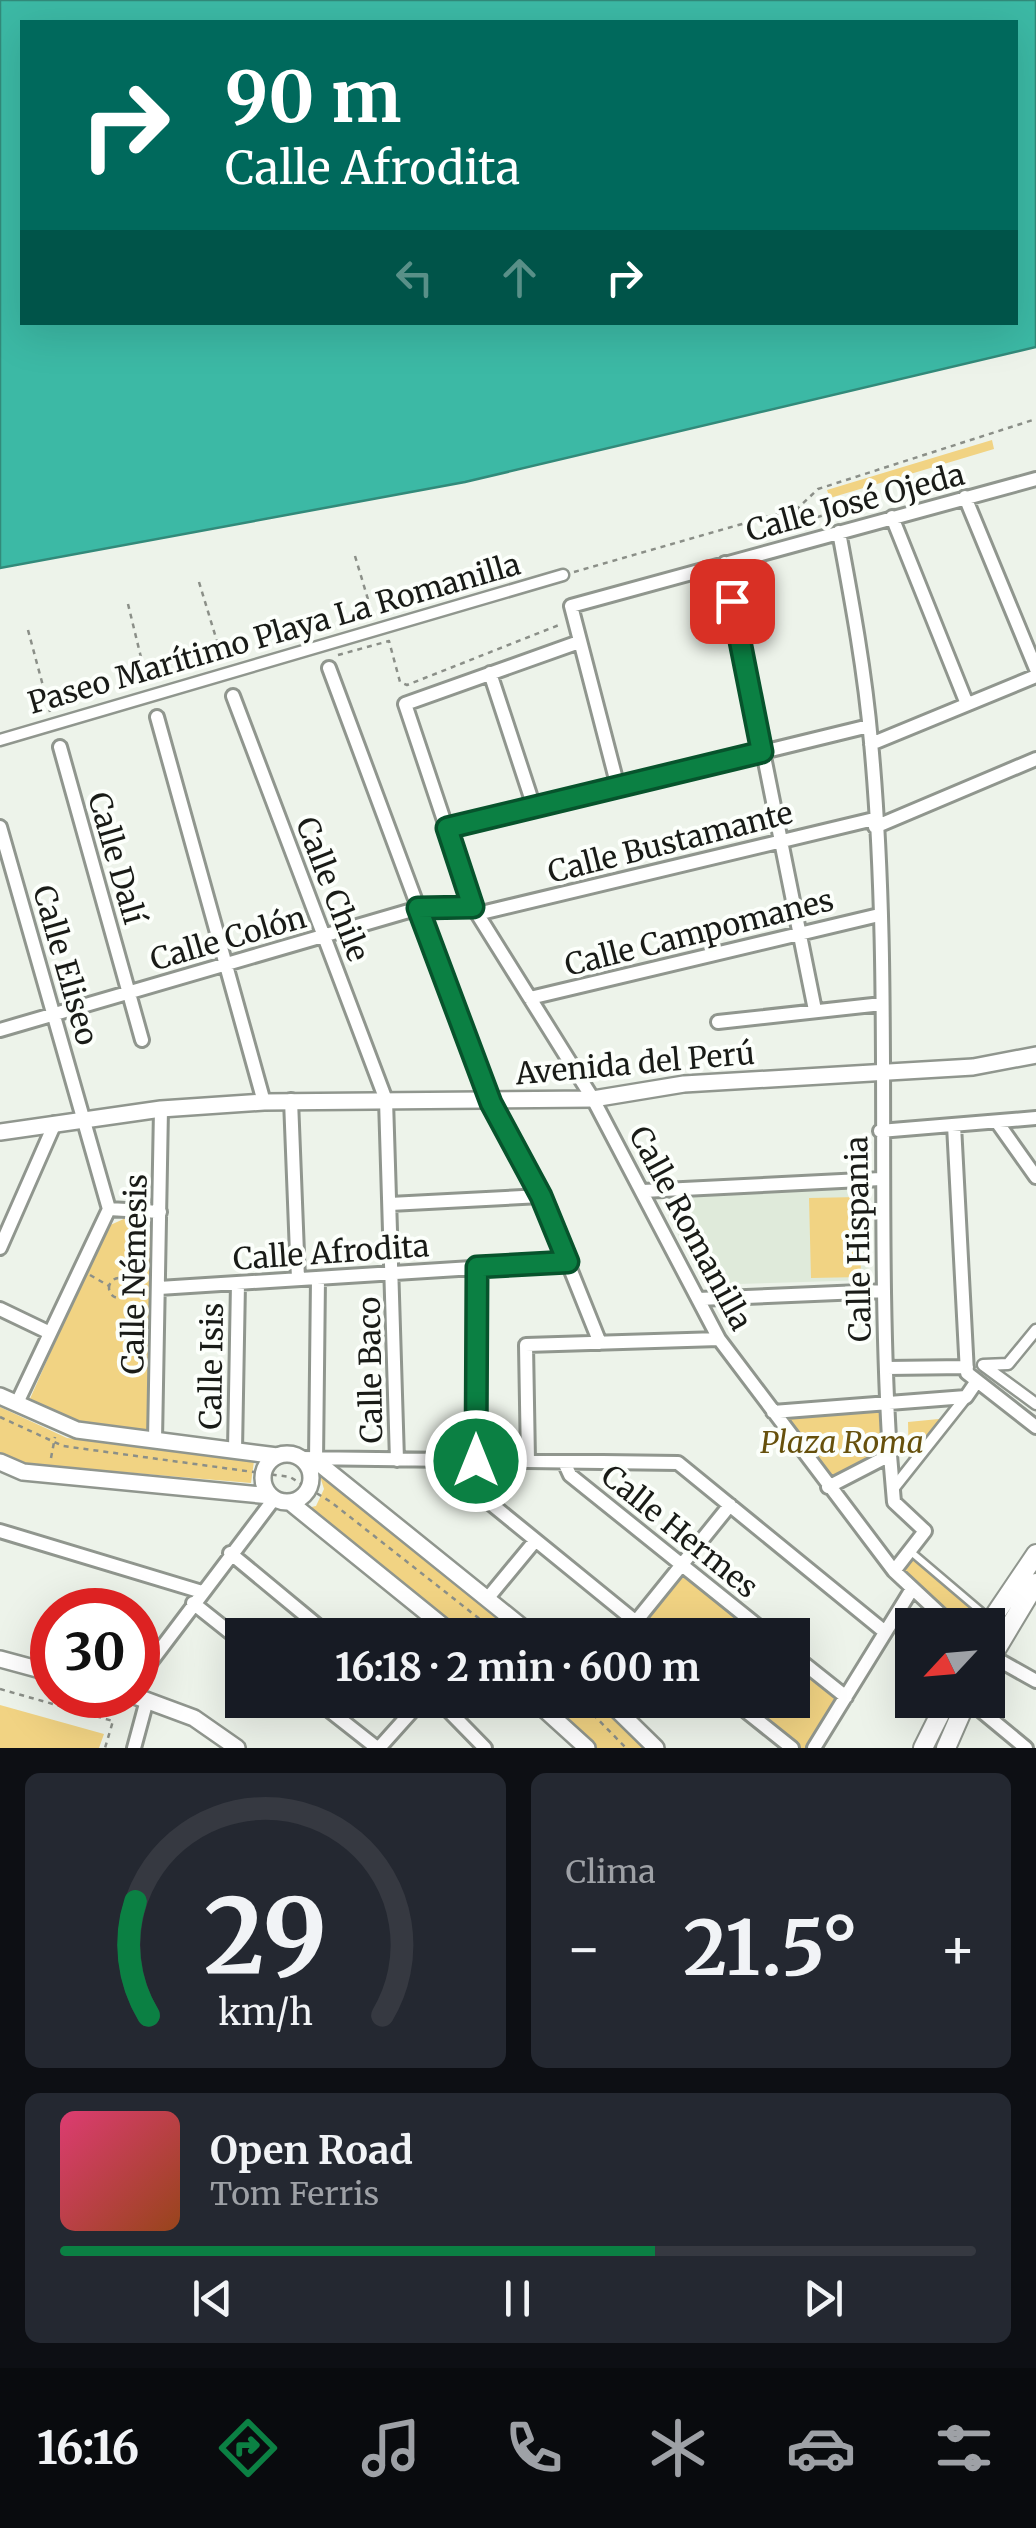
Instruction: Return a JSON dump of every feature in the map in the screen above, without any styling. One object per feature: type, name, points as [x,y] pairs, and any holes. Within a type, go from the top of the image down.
[{"type":"main road","points":[[999,1608],[1036,1554]]},
{"type":"main road","points":[[1005,1631],[1034,1589]]},
{"type":"main road","points":[[922,1748],[938,1718]]},
{"type":"main road","points":[[946,1748],[960,1718]]},
{"type":"street","name":"Calle José Ojeda","points":[[573,613],[724,563],[1036,479]]},
{"type":"street","points":[[871,744],[1036,672],[964,498]]},
{"type":"street","points":[[892,517],[968,704]]},
{"type":"street","name":"Calle Hispania","points":[[845,530],[871,744],[880,915],[886,1405],[893,1489]]},
{"type":"street","points":[[724,563],[815,1010]]},
{"type":"street","name":"Paseo Marítimo Playa La Romanilla","points":[[0,740],[562,575]]},
{"type":"street","points":[[573,613],[618,787]]},
{"type":"street","points":[[534,807],[490,673],[580,642]]},
{"type":"street","points":[[328,663],[491,1103],[541,1196],[600,1343]]},
{"type":"street","name":"Calle Romanilla","points":[[490,673],[405,704],[475,911],[594,1099],[719,1339],[894,1571],[934,1608]]},
{"type":"street","name":"Calle Chile","points":[[233,696],[386,1100]]},
{"type":"street","points":[[157,717],[264,1102]]},
{"type":"street","points":[[447,828],[869,726]]},
{"type":"street","name":"Calle Dalí","points":[[60,748],[142,1040]]},
{"type":"street","name":"Calle Bustamante","points":[[475,911],[780,840],[875,823],[1036,759]]},
{"type":"street","name":"Calle Eliseo","points":[[0,827],[109,1210]]},
{"type":"street","name":"Calle Colón","points":[[0,1030],[418,908],[475,911]]},
{"type":"street","name":"Calle Campomanes","points":[[530,998],[880,915]]},
{"type":"street","points":[[718,1022],[882,1004]]},
{"type":"street","name":"Avenida del Perú","points":[[0,1132],[161,1109],[291,1100],[491,1103],[594,1099],[684,1084],[973,1067],[1036,1055]]},
{"type":"street","points":[[291,1100],[298,1279]]},
{"type":"street","name":"Calle Baco","points":[[386,1100],[396,1460]]},
{"type":"street","name":"Calle Némesis","points":[[156,1440],[161,1109]]},
{"type":"street","points":[[880,1131],[1036,1118]]},
{"type":"street","points":[[0,1248],[55,1122]]},
{"type":"street","points":[[997,1122],[1036,1177]]},
{"type":"street","points":[[954,1125],[966,1373],[1036,1427]]},
{"type":"street","points":[[642,1192],[881,1179]]},
{"type":"street","points":[[390,1204],[541,1196]]},
{"type":"street","points":[[17,1403],[109,1210],[160,1212]]},
{"type":"street","name":"Calle Afrodita","points":[[158,1288],[568,1262]]},
{"type":"street","points":[[476,1461],[477,1267]]},
{"type":"street","points":[[0,1462],[23,1472],[278,1499],[310,1488],[318,1278]]},
{"type":"street","name":"Calle Isis","points":[[227,1449],[238,1283]]},
{"type":"street","points":[[698,1299],[884,1290]]},
{"type":"street","points":[[0,1309],[50,1333]]},
{"type":"street","points":[[1036,1330],[1008,1364],[983,1364],[1036,1404]]},
{"type":"street","points":[[528,1461],[526,1346],[719,1339]]},
{"type":"street","points":[[886,1368],[966,1367]]},
{"type":"street","points":[[894,1571],[925,1532],[894,1502],[893,1489],[977,1381]]},
{"type":"street","points":[[0,1396],[77,1430],[309,1460],[678,1464],[885,1632]]},
{"type":"street","points":[[773,1412],[966,1397]]},
{"type":"street","points":[[277,1456],[257,1473],[278,1499],[312,1520],[432,1618]]},
{"type":"street","points":[[828,1487],[890,1456]]},
{"type":"street","points":[[309,1460],[511,1618]]},
{"type":"street","points":[[450,1460],[452,1472],[630,1618]]},
{"type":"street","name":"Calle Hermes","points":[[564,1462],[570,1475],[748,1618]]},
{"type":"street","points":[[160,1649],[230,1554],[278,1499]]},
{"type":"street","points":[[638,1618],[730,1506]]},
{"type":"street","points":[[0,1531],[198,1597],[225,1625]]},
{"type":"street","points":[[487,1599],[534,1541]]},
{"type":"street","points":[[230,1554],[308,1618]]},
{"type":"street","points":[[814,1748],[912,1588]]},
{"type":"street","points":[[1017,1610],[1036,1619]]},
{"type":"street","points":[[0,1659],[30,1667]]},
{"type":"street","points":[[1005,1666],[1036,1681]]},
{"type":"street","points":[[810,1668],[846,1696]]},
{"type":"street","points":[[160,1705],[194,1718],[238,1748]]},
{"type":"street","points":[[134,1748],[138,1718]]},
{"type":"street","points":[[339,1718],[378,1748],[402,1718]]},
{"type":"street","points":[[456,1718],[486,1748]]},
{"type":"street","points":[[554,1718],[587,1748]]},
{"type":"street","points":[[626,1718],[656,1748]]},
{"type":"street","points":[[754,1718],[792,1748]]},
{"type":"street","points":[[990,1718],[1026,1748]]},
{"type":"lane","points":[[910,1551],[973,1608]]},
{"type":"path","points":[[562,575],[798,508],[818,490],[1036,419]]},
{"type":"path","points":[[798,508],[802,522],[844,509],[845,530]]},
{"type":"path","points":[[355,556],[378,632]]},
{"type":"path","points":[[199,582],[228,676]]},
{"type":"path","points":[[128,604],[151,696]]},
{"type":"path","points":[[328,663],[390,641],[400,682],[407,686],[573,613]]},
{"type":"path","points":[[28,630],[53,723]]},
{"type":"path","points":[[80,1270],[109,1286],[117,1298],[128,1292],[124,1279],[112,1280],[109,1286]]},
{"type":"path","points":[[0,1417],[54,1442],[290,1477],[328,1500],[478,1618]]},
{"type":"path","points":[[48,1474],[59,1422]]},
{"type":"path","points":[[216,1469],[227,1449]]},
{"type":"path","points":[[312,1520],[328,1500]]},
{"type":"path","points":[[462,1618],[467,1609]]},
{"type":"path","points":[[0,1689],[112,1720],[105,1748]]},
{"type":"path","points":[[597,1718],[626,1748]]},
{"type":"shaded area","points":[[866,1188],[869,1280],[704,1285],[662,1203],[666,1197]]},
{"type":"green space","points":[[992,440],[994,449],[830,498],[827,490]]},
{"type":"green space","points":[[859,1197],[861,1277],[811,1278],[809,1198]]},
{"type":"green space","points":[[128,1217],[139,1219],[149,1232],[151,1247],[148,1431],[73,1423],[29,1401],[106,1227]]},
{"type":"green space","name":"Plaza Roma","points":[[886,1405],[890,1455],[828,1487],[773,1412]]},
{"type":"green space","points":[[0,1407],[67,1438],[254,1461],[251,1483],[27,1464],[0,1452]]},
{"type":"green space","points":[[949,1418],[909,1469],[908,1422]]},
{"type":"green space","points":[[319,1473],[502,1618],[443,1618],[307,1508],[316,1506],[324,1489]]},
{"type":"green space","points":[[912,1559],[971,1608],[934,1608],[901,1572]]},
{"type":"green space","points":[[682,1565],[748,1618],[638,1618]]},
{"type":"green space","points":[[810,1668],[846,1697],[814,1748],[792,1748],[754,1718],[810,1718]]},
{"type":"green space","points":[[0,1705],[30,1713],[30,1718],[47,1718],[104,1734],[99,1748],[0,1748]]},
{"type":"green space","points":[[563,1718],[619,1718],[650,1748],[594,1748]]},
{"type":"water","points":[[0,0],[1036,0],[1036,347],[465,482],[0,568]]},
{"type":"route","points":[[476,1461],[477,1267],[568,1262],[541,1196],[491,1103],[418,908],[473,907],[447,828],[762,752],[732,601]]}]
